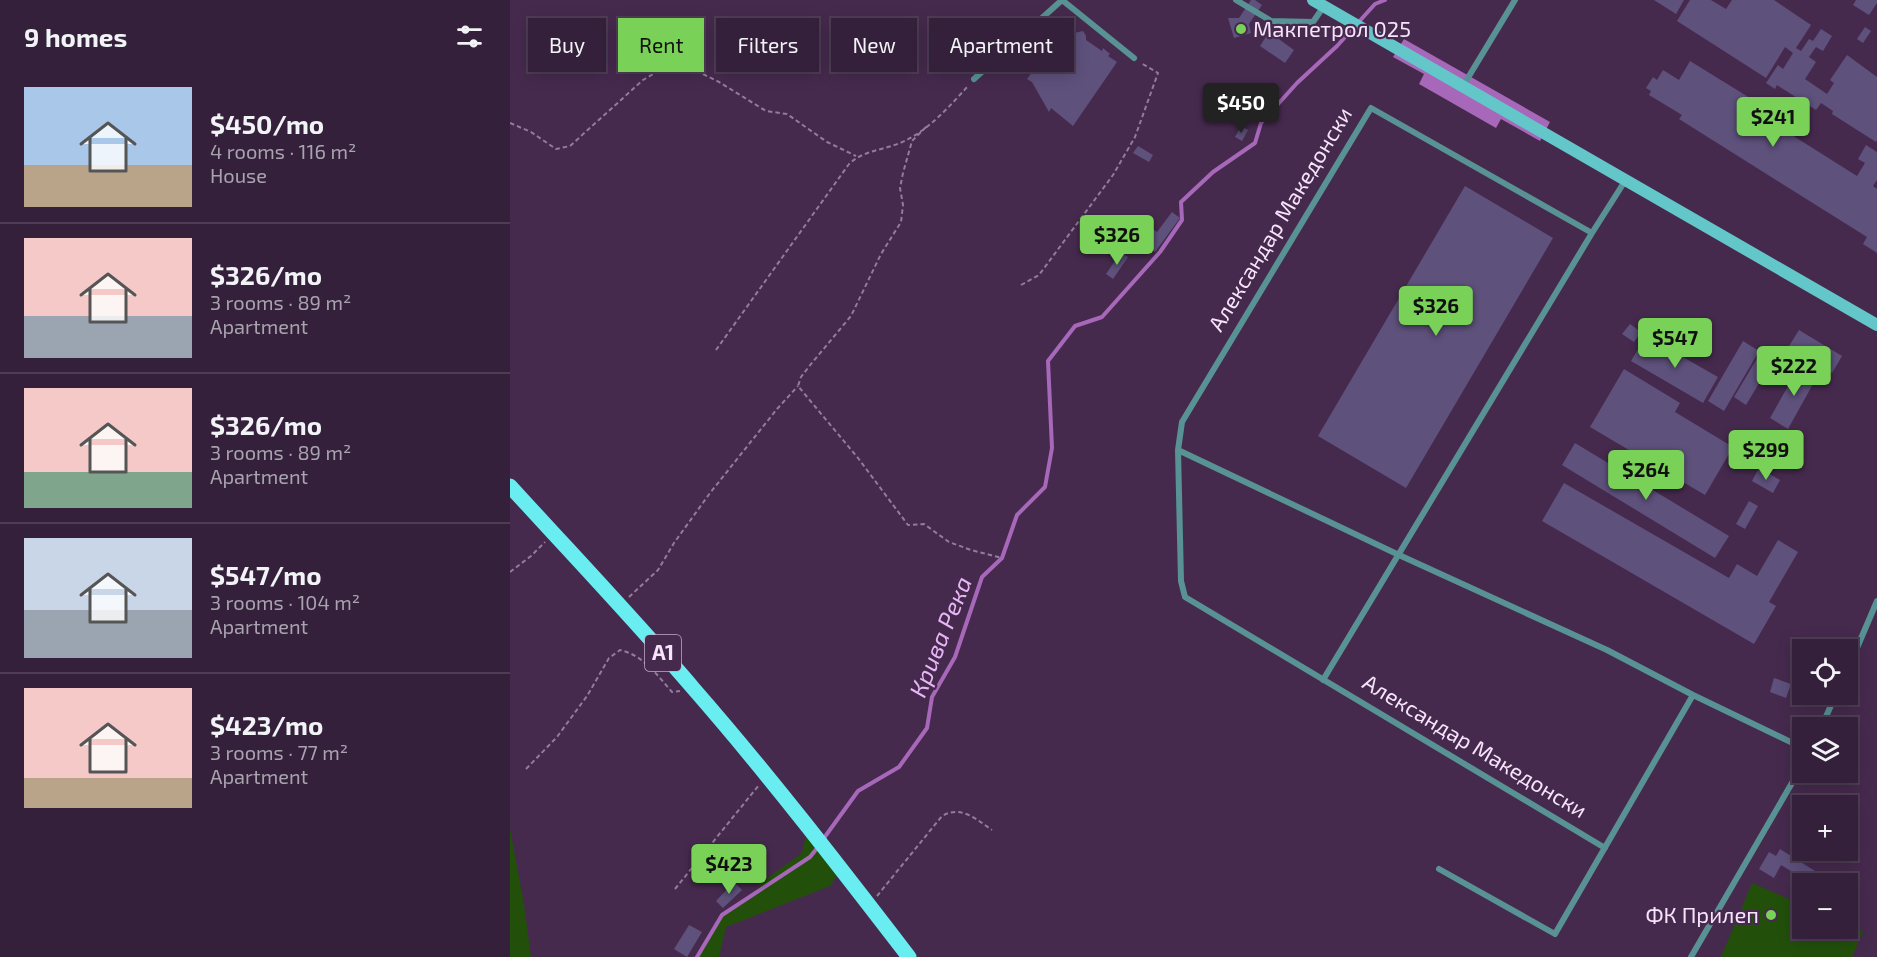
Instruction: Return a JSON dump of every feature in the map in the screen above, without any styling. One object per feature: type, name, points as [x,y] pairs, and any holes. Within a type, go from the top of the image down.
[{"type":"main road","points":[[1319,3],[1877,325]]},
{"type":"main road","name":"A1","points":[[510,486],[694,689],[842,868],[909,957]]},
{"type":"lane","points":[[974,80],[1062,0],[1134,58]]},
{"type":"lane","points":[[1236,0],[1271,21],[1313,22],[1319,3]]},
{"type":"lane","points":[[1463,86],[1515,0]]},
{"type":"lane","name":"Александар Македонски","points":[[1592,233],[1371,108],[1182,422],[1178,450],[1181,581],[1185,597],[1605,848]]},
{"type":"lane","points":[[1323,680],[1625,181]]},
{"type":"lane","points":[[1178,450],[1607,650],[1792,743]]},
{"type":"lane","points":[[1858,645],[1877,600]]},
{"type":"lane","points":[[1439,869],[1555,934],[1693,695]]},
{"type":"lane","points":[[1690,957],[1792,783]]},
{"type":"path","points":[[1022,285],[1039,275],[1113,175],[1135,137],[1158,73],[1134,58]]},
{"type":"path","points":[[510,123],[531,132],[556,149],[570,146],[643,80],[664,67],[681,63],[719,82],[766,111],[787,114],[827,142],[856,156]]},
{"type":"path","points":[[620,606],[658,570],[674,543],[710,493],[798,386],[801,377],[851,316],[876,263],[901,222],[903,205],[900,188],[912,141],[950,107],[974,80]]},
{"type":"path","points":[[716,350],[844,169],[856,156],[902,142],[926,127]]},
{"type":"path","points":[[798,386],[858,458],[908,525],[924,524],[949,542],[1002,558]]},
{"type":"path","points":[[510,572],[554,534]]},
{"type":"path","points":[[525,769],[557,737],[609,658],[620,650],[646,663],[672,692],[694,689]]},
{"type":"path","points":[[675,889],[767,776]]},
{"type":"path","points":[[868,903],[878,895],[942,816],[949,812],[963,812],[992,830]]},
{"type":"green space","points":[[808,826],[842,868],[830,886],[726,927],[719,957],[697,957],[722,915],[757,892],[762,882],[802,853]]},
{"type":"green space","points":[[510,829],[524,904],[531,957],[510,957]]},
{"type":"green space","name":"ФК Прилеп","points":[[1752,883],[1792,900],[1792,939],[1858,939],[1858,929],[1863,931],[1852,957],[1721,957]]},
{"type":"shaded area","points":[[1404,39],[1550,122],[1540,141],[1501,119],[1496,128],[1419,84],[1424,74],[1393,57]]},
{"type":"building","points":[[1251,0],[1262,5],[1249,24],[1251,33],[1234,38],[1228,18],[1239,18]]},
{"type":"building","points":[[1654,0],[1684,0],[1676,14]]},
{"type":"building","points":[[1690,0],[1711,0],[1726,9],[1732,0],[1774,0],[1811,25],[1796,48],[1801,51],[1809,39],[1813,41],[1821,29],[1832,36],[1823,51],[1816,47],[1809,57],[1816,62],[1805,79],[1827,94],[1834,83],[1830,80],[1847,55],[1877,77],[1876,142],[1832,114],[1833,111],[1821,103],[1816,110],[1777,85],[1775,89],[1766,83],[1778,65],[1783,69],[1793,53],[1785,47],[1766,78],[1677,21]]},
{"type":"building","points":[[1856,0],[1877,0],[1877,3],[1869,15],[1853,5]]},
{"type":"building","points":[[1865,27],[1871,31],[1863,43],[1857,39]]},
{"type":"building","points":[[1083,31],[1086,40],[1102,51],[1103,48],[1110,54],[1108,56],[1117,62],[1073,126],[1051,108],[1049,112],[1032,82],[1027,79],[1032,72],[1074,72],[1074,33]]},
{"type":"building","points":[[1269,32],[1294,50],[1285,63],[1260,46]]},
{"type":"building","points":[[1690,61],[1750,98],[1746,106],[1857,176],[1865,163],[1858,159],[1866,145],[1877,152],[1877,180],[1873,186],[1877,189],[1877,253],[1863,244],[1867,237],[1679,119],[1682,115],[1649,95],[1651,91],[1646,88],[1653,77],[1657,80],[1663,70],[1679,80]]},
{"type":"building","points":[[1241,126],[1248,130],[1242,141],[1235,137]]},
{"type":"building","points":[[1138,146],[1153,155],[1149,162],[1133,153]]},
{"type":"building","points":[[1465,186],[1553,238],[1406,488],[1318,436]]},
{"type":"building","points":[[1172,212],[1180,218],[1155,252],[1136,238],[1146,224],[1157,232]]},
{"type":"building","points":[[1121,252],[1128,257],[1113,279],[1106,274]]},
{"type":"building","points":[[1630,324],[1641,332],[1634,342],[1622,334]]},
{"type":"building","points":[[1799,330],[1842,356],[1832,373],[1789,346]]},
{"type":"building","points":[[1646,336],[1718,377],[1703,403],[1631,361]]},
{"type":"building","points":[[1743,341],[1759,351],[1724,411],[1708,401]]},
{"type":"building","points":[[1761,352],[1773,360],[1746,405],[1734,397]]},
{"type":"building","points":[[1800,365],[1818,375],[1788,429],[1770,418]]},
{"type":"building","points":[[1624,369],[1680,403],[1675,412],[1733,447],[1705,495],[1590,427]]},
{"type":"building","points":[[1575,443],[1729,536],[1715,558],[1562,465]]},
{"type":"building","points":[[1759,468],[1780,480],[1773,493],[1752,481]]},
{"type":"building","points":[[1564,483],[1729,578],[1737,564],[1757,576],[1778,540],[1798,552],[1769,602],[1776,606],[1754,644],[1542,521]]},
{"type":"building","points":[[1749,501],[1758,506],[1745,529],[1736,524]]},
{"type":"building","points":[[1774,678],[1791,684],[1786,698],[1770,692]]},
{"type":"building","points":[[1780,849],[1792,857],[1792,861],[1799,861],[1815,871],[1814,873],[1794,873],[1781,865],[1774,878],[1759,869],[1769,852],[1776,856]]},
{"type":"building","points":[[734,882],[742,890],[723,908],[716,901]]},
{"type":"building","points":[[689,925],[702,932],[687,957],[674,949]]},
{"type":"waterway","name":"Крива Река","points":[[824,838],[858,791],[899,767],[927,728],[932,697],[955,657],[982,577],[1002,558],[1017,515],[1045,487],[1052,448],[1048,361],[1075,326],[1102,317],[1160,252],[1182,220],[1181,202],[1213,172],[1255,143],[1261,123],[1297,83],[1337,46],[1375,4],[1385,0]]},
{"type":"waterway","name":"Крива Река","points":[[697,957],[722,915],[810,857],[818,847]]},
{"type":"place","name":"Макпетрол 025","points":[[1241,29]]},
{"type":"place","name":"ФК Прилеп","points":[[1771,915]]}]
